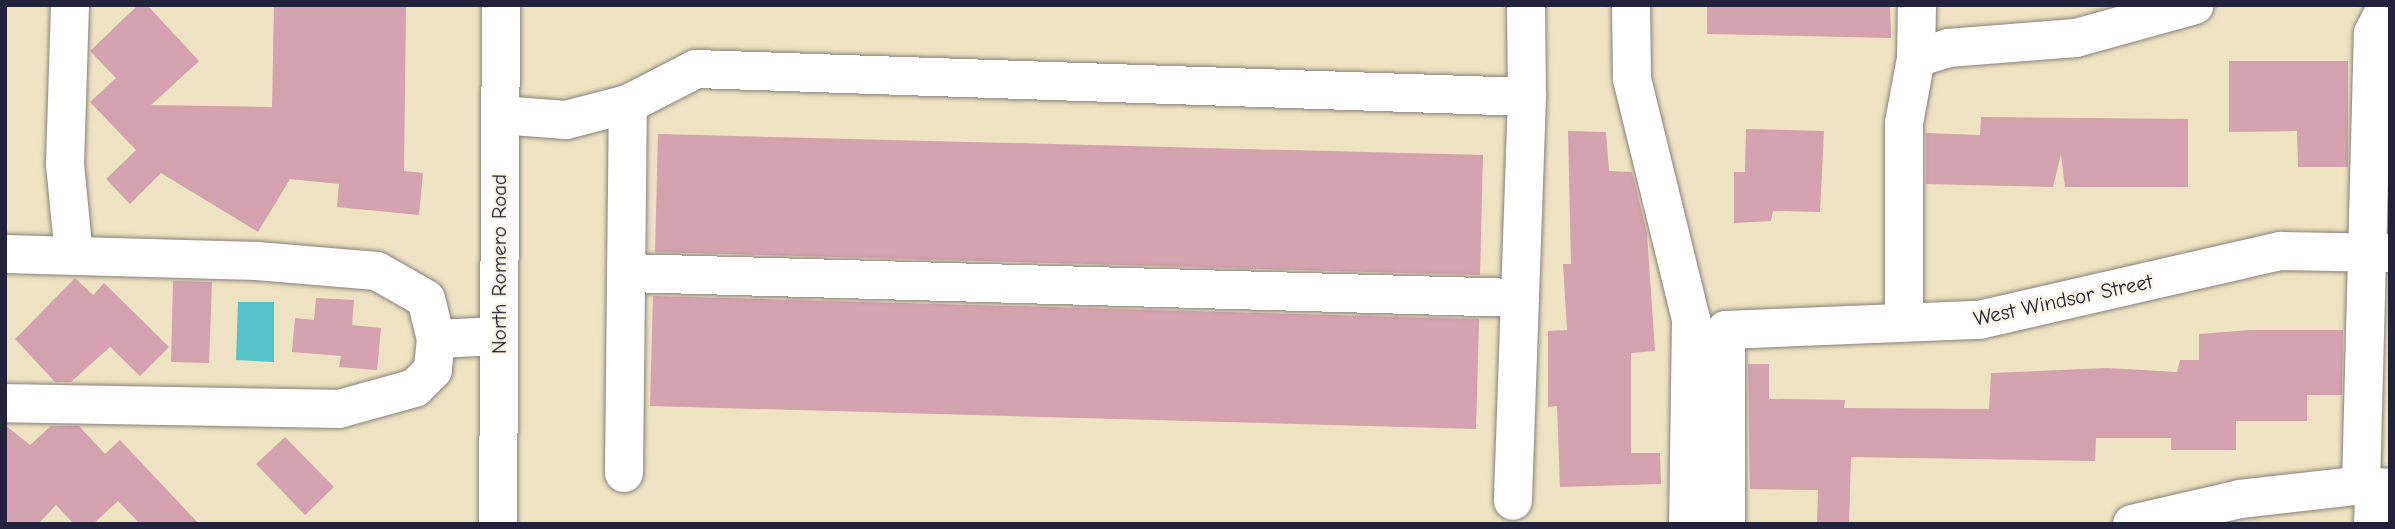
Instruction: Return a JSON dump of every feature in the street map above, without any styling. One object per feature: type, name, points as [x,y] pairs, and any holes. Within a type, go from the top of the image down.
[{"type":"street","points":[[70,5],[65,164],[74,256]]},
{"type":"street","name":"North Romero Road","points":[[498,524],[501,5]]},
{"type":"street","points":[[1513,501],[1527,97],[1526,5]]},
{"type":"street","points":[[1631,5],[1632,79],[1691,319],[1688,524]]},
{"type":"street","points":[[1904,322],[1904,123],[1916,58],[1917,5]]},
{"type":"street","points":[[1916,58],[1948,48],[2076,38],[2195,5]]},
{"type":"street","points":[[2132,524],[2239,499],[2374,496],[2379,253],[2373,33],[2388,5]]},
{"type":"street","points":[[500,115],[566,120],[628,104],[696,69],[1527,97]]},
{"type":"street","points":[[624,473],[628,104]]},
{"type":"street","name":"West Windsor Street","points":[[1726,524],[1726,330],[1979,320],[2281,251],[2379,253]]},
{"type":"street","points":[[5,254],[257,261],[377,271],[426,299],[436,339],[433,370],[415,388],[339,409],[5,402]]},
{"type":"street","points":[[628,273],[1520,298]]},
{"type":"street","points":[[436,339],[499,336]]},
{"type":"water","points":[[238,302],[274,302],[274,362],[236,360]]},
{"type":"building","points":[[138,5],[147,5],[199,61],[151,105],[272,107],[274,5],[406,5],[404,171],[423,173],[419,215],[337,207],[339,184],[290,179],[258,232],[161,173],[130,204],[106,179],[136,150],[90,102],[116,78],[90,51]]},
{"type":"building","points":[[1707,5],[1890,5],[1891,38],[1707,34]]},
{"type":"building","points":[[2229,61],[2348,61],[2348,167],[2298,167],[2297,131],[2229,132]]},
{"type":"building","points":[[1981,117],[2188,119],[2188,187],[2065,187],[2061,154],[2053,187],[1926,184],[1926,133],[1980,135]]},
{"type":"building","points":[[1746,129],[1824,131],[1820,212],[1773,211],[1771,221],[1734,223],[1734,172],[1745,172]]},
{"type":"building","points":[[1568,131],[1606,132],[1609,171],[1632,172],[1647,233],[1655,351],[1631,353],[1631,453],[1660,453],[1661,484],[1560,487],[1557,406],[1548,407],[1548,331],[1567,330],[1563,264],[1571,264]]},
{"type":"building","points":[[658,134],[1483,155],[1480,275],[655,252]]},
{"type":"building","points":[[75,278],[93,295],[104,283],[169,347],[140,376],[110,347],[71,382],[55,382],[15,339]]},
{"type":"building","points":[[173,281],[212,282],[209,363],[171,362]]},
{"type":"building","points":[[653,296],[1479,319],[1476,429],[650,406]]},
{"type":"building","points":[[316,298],[354,300],[352,325],[381,328],[377,370],[339,367],[341,356],[292,352],[295,318],[314,320]]},
{"type":"building","points":[[2250,330],[2343,330],[2342,395],[2307,395],[2307,421],[2236,421],[2236,450],[2171,450],[2171,438],[2096,438],[2095,461],[1851,457],[1849,524],[1817,524],[1818,490],[1750,489],[1748,364],[1769,364],[1769,399],[1845,400],[1844,408],[1989,409],[1991,373],[2107,368],[2177,372],[2180,360],[2199,360],[2199,334]]},
{"type":"building","points":[[5,425],[30,445],[51,426],[79,426],[105,454],[120,440],[199,524],[140,524],[118,501],[93,524],[74,524],[56,505],[38,524],[5,524]]},
{"type":"building","points":[[285,437],[334,487],[305,515],[256,464]]}]
